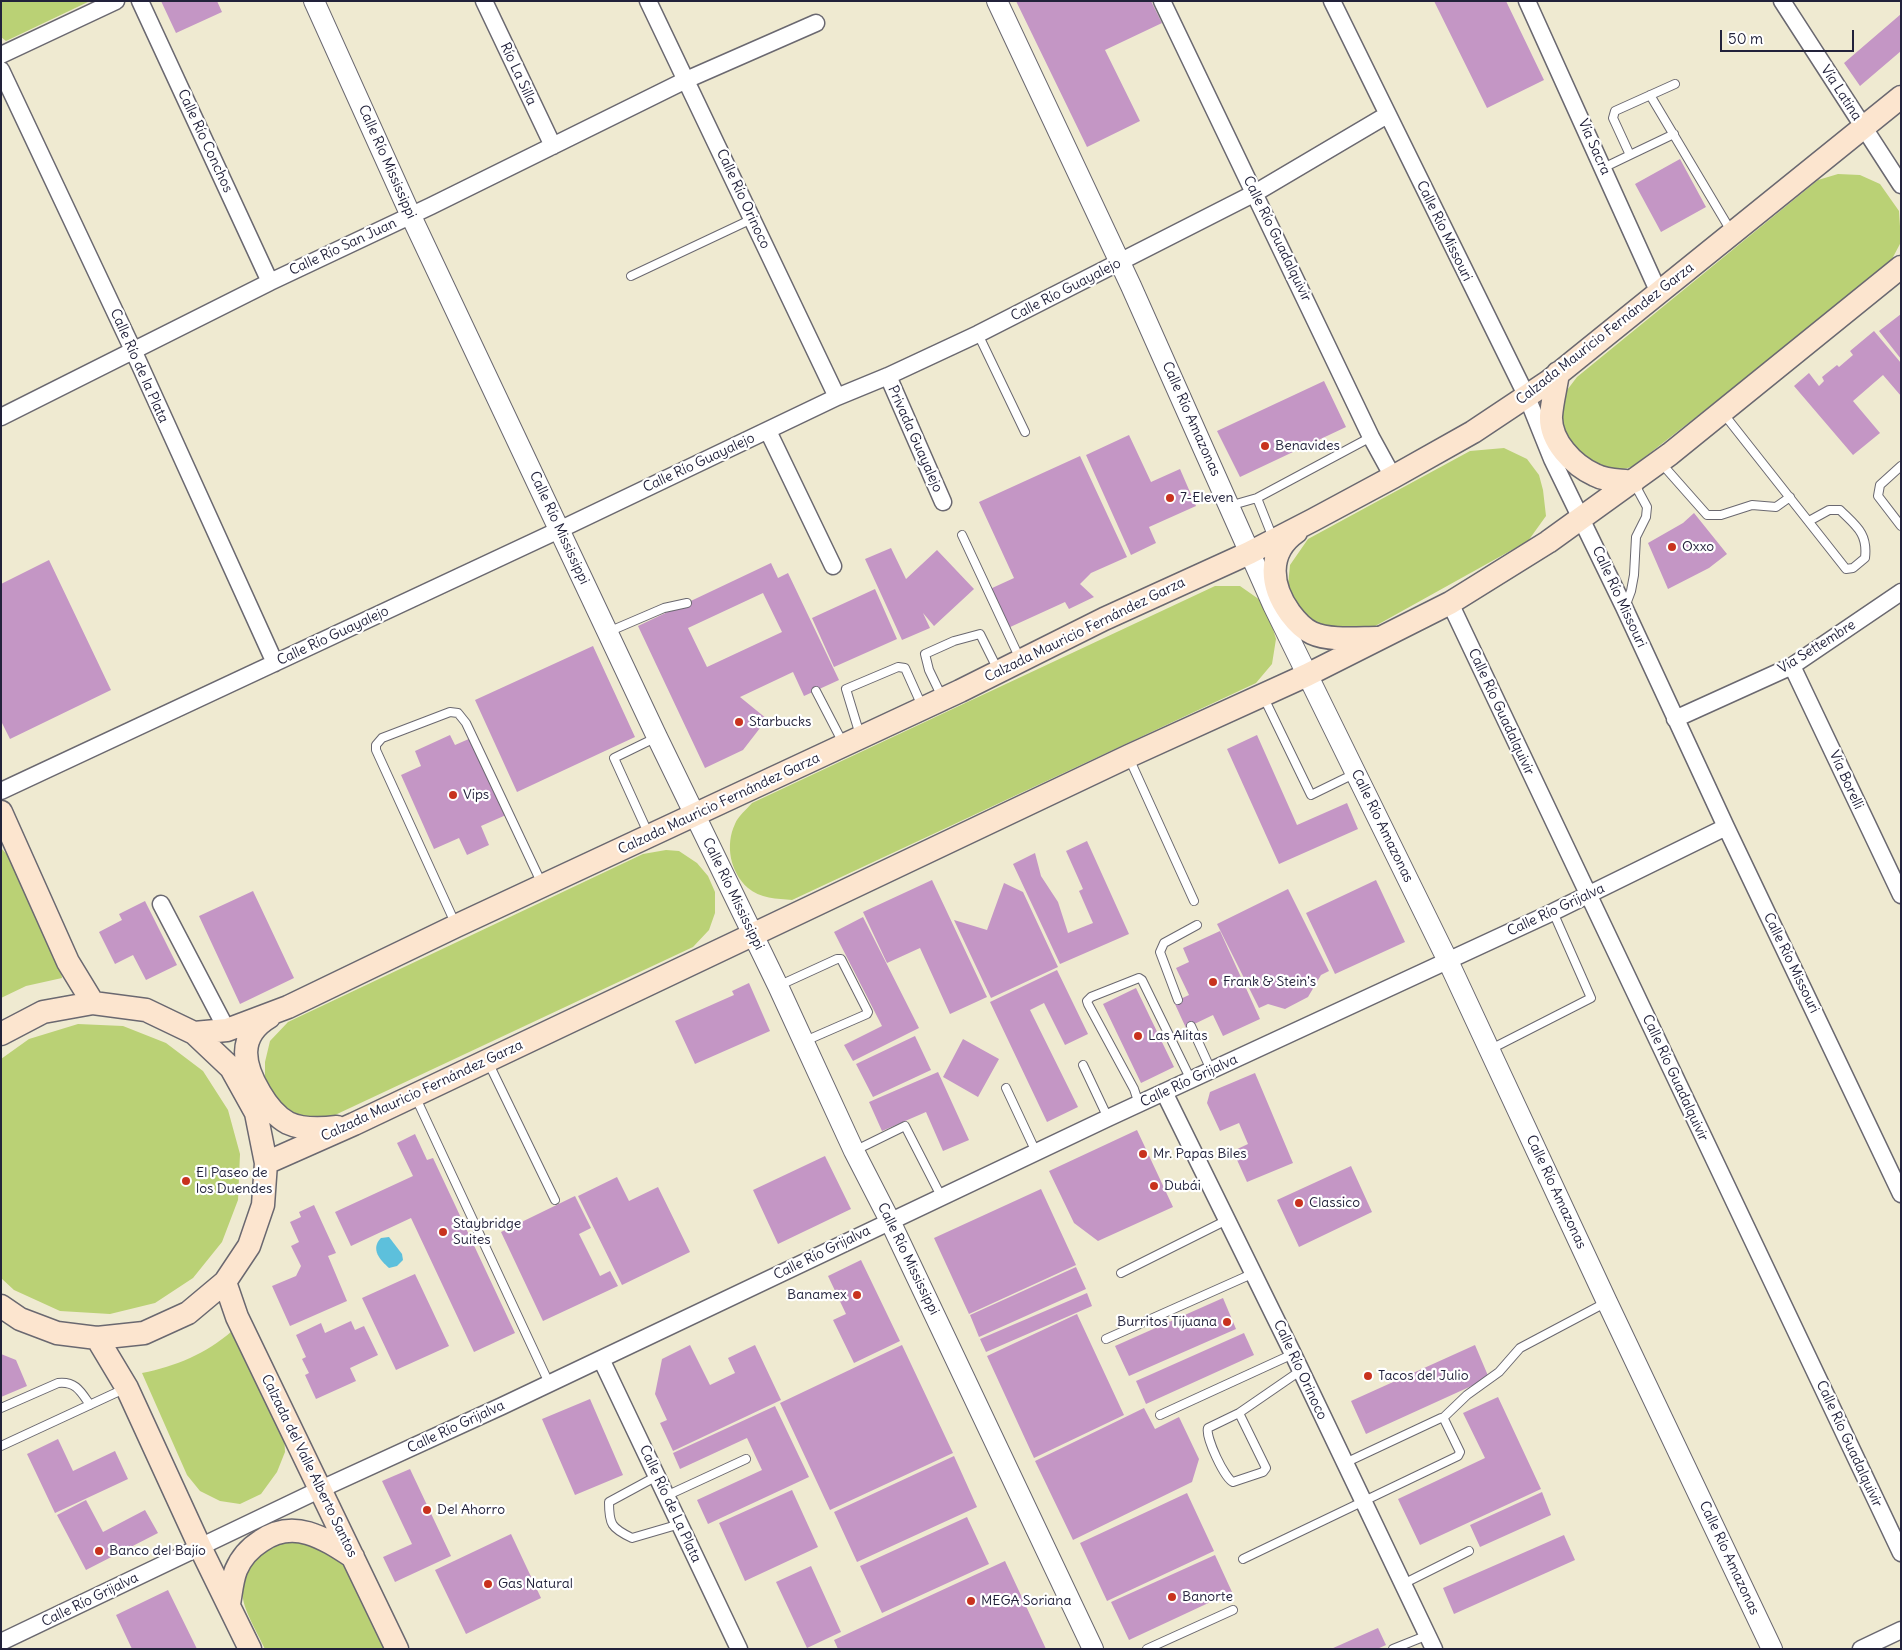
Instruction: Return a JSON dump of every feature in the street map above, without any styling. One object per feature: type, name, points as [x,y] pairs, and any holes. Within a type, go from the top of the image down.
[{"type":"main road","name":"Calzada Mauricio Fernández Garza","points":[[194,1033],[227,1030],[288,1007],[456,926],[933,704],[1104,619],[1313,520],[1393,477],[1472,432],[1558,374],[1901,97]]},
{"type":"main road","name":"Calzada Mauricio Fernández Garza","points":[[266,1163],[354,1124],[1129,756],[1307,675],[1450,603],[1582,520],[1659,462],[1901,267]]},
{"type":"main road","points":[[1558,374],[1551,417],[1554,433],[1570,459],[1594,475],[1633,482]]},
{"type":"main road","points":[[1313,520],[1287,538],[1278,551],[1275,567],[1276,585],[1281,601],[1297,622],[1312,633],[1327,637],[1379,638]]},
{"type":"main road","points":[[1,812],[68,962],[92,1003]]},
{"type":"main road","points":[[1,843],[24,860]]},
{"type":"main road","points":[[1,1034],[43,1012],[92,1003],[146,1010],[194,1033],[231,1068],[256,1113],[266,1163],[263,1206],[249,1246],[225,1282],[188,1313],[144,1332],[97,1338],[57,1333],[20,1319],[1,1306]]},
{"type":"main road","points":[[288,1007],[254,1028],[245,1054],[251,1078],[268,1108],[286,1122],[296,1126],[312,1128],[328,1128],[354,1124]]},
{"type":"main road","name":"Calzada del Valle Alberto Santos","points":[[225,1282],[236,1318],[397,1649]]},
{"type":"main road","points":[[97,1338],[127,1388],[200,1547],[250,1649]]},
{"type":"main road","points":[[229,1604],[235,1572],[241,1561],[249,1551],[269,1535],[286,1530],[301,1531],[332,1543],[354,1558]]},
{"type":"street","points":[[1,55],[116,1]]},
{"type":"street","name":"Calle Río Conchos","points":[[140,1],[270,282]]},
{"type":"street","name":"Calle Río Mississippi","points":[[314,1],[411,216],[559,530],[1093,1649]]},
{"type":"street","name":"Río La Silla","points":[[484,1],[553,146]]},
{"type":"street","name":"Calle Río Orinoco","points":[[648,1],[837,397]]},
{"type":"street","name":"Calle Río Amazonas","points":[[997,1],[1120,263],[1248,552],[1448,961],[1772,1649]]},
{"type":"street","name":"Calle Río Guadalquivir","points":[[1162,1],[1393,477]]},
{"type":"street","name":"Calle Río Missouri","points":[[1332,1],[1526,397],[1552,460],[1624,607],[1675,719],[1901,1194]]},
{"type":"street","name":"Vía Sacra","points":[[1527,1],[1659,293]]},
{"type":"street","name":"Vía Latina","points":[[1782,1],[1901,186]]},
{"type":"street","name":"Calle Río San Juan","points":[[1,417],[270,282],[411,216],[686,80],[816,23]]},
{"type":"street","name":"Calle Río de la Plata","points":[[1,70],[133,350],[275,663]]},
{"type":"street","name":"Calle Río Guayalejo","points":[[1,791],[559,530],[837,397],[888,376],[978,334],[1255,193],[1387,115]]},
{"type":"street","name":"Privada Guayalejo","points":[[888,376],[943,502]]},
{"type":"street","points":[[768,431],[833,566]]},
{"type":"street","name":"Vía Settembre","points":[[1675,719],[1792,666],[1901,592]]},
{"type":"street","name":"Calle Río Guadalquivir","points":[[1450,603],[1901,1553]]},
{"type":"street","name":"Vía Borelli","points":[[1792,666],[1901,895]]},
{"type":"street","name":"Calle Río Grijalva","points":[[3,1637],[601,1359],[1108,1118],[1554,912],[1726,827]]},
{"type":"street","points":[[161,904],[227,1030]]},
{"type":"street","name":"Calle Río Orinoco","points":[[1164,1092],[1254,1273],[1431,1642]]},
{"type":"street","name":"Calle Río de La Plata","points":[[601,1359],[739,1649]]},
{"type":"street","points":[[1861,1649],[1901,1630]]},
{"type":"lane","points":[[1630,155],[1612,115],[1617,109],[1676,84]]},
{"type":"lane","points":[[1650,95],[1732,234]]},
{"type":"lane","points":[[1603,168],[1674,134]]},
{"type":"lane","points":[[631,276],[752,219]]},
{"type":"lane","points":[[978,334],[1025,432]]},
{"type":"lane","points":[[1722,412],[1846,569],[1853,568],[1865,558],[1866,545],[1859,528],[1840,510],[1829,510],[1809,522]]},
{"type":"lane","points":[[1229,506],[1257,498],[1372,437]]},
{"type":"lane","points":[[1659,462],[1707,515],[1721,515],[1752,505],[1776,507],[1790,497]]},
{"type":"lane","points":[[1901,466],[1880,485],[1878,496],[1901,526]]},
{"type":"lane","points":[[1624,607],[1631,591],[1634,575],[1636,537],[1646,517],[1647,508],[1633,482]]},
{"type":"lane","points":[[1257,498],[1274,539]]},
{"type":"lane","points":[[962,535],[1021,661]]},
{"type":"lane","points":[[608,632],[664,608],[687,603]]},
{"type":"lane","points":[[933,704],[925,654],[954,641],[980,634],[998,672]]},
{"type":"lane","points":[[852,741],[846,689],[898,667],[905,668],[933,704]]},
{"type":"lane","points":[[816,690],[852,741]]},
{"type":"lane","points":[[1263,695],[1311,795],[1356,774]]},
{"type":"lane","points":[[456,926],[376,750],[376,745],[382,738],[450,712],[458,713],[466,723],[543,886]]},
{"type":"lane","points":[[650,836],[614,758],[657,737]]},
{"type":"lane","points":[[1129,756],[1194,901]]},
{"type":"lane","points":[[1489,1050],[1591,998],[1554,912]]},
{"type":"lane","points":[[1178,1000],[1160,952],[1164,943],[1197,925]]},
{"type":"lane","points":[[778,986],[837,959],[841,959],[868,1012],[804,1042]]},
{"type":"lane","points":[[1139,1104],[1134,1089],[1088,1004],[1087,1001],[1091,997],[1139,978],[1142,980],[1191,1080]]},
{"type":"lane","points":[[1191,1026],[1211,1070]]},
{"type":"lane","points":[[487,1060],[555,1200]]},
{"type":"lane","points":[[1083,1065],[1108,1118]]},
{"type":"lane","points":[[1006,1088],[1036,1152]]},
{"type":"lane","points":[[414,1094],[549,1383]]},
{"type":"lane","points":[[854,1151],[905,1126],[942,1198]]},
{"type":"lane","points":[[1121,1273],[1227,1220]]},
{"type":"lane","points":[[1106,1339],[1254,1273]]},
{"type":"lane","points":[[1344,1463],[1442,1418],[1467,1395],[1499,1372],[1520,1348],[1607,1302]]},
{"type":"lane","points":[[1160,1415],[1293,1354]]},
{"type":"lane","points":[[1239,1413],[1266,1468],[1263,1472],[1233,1482],[1229,1481],[1226,1477],[1206,1430],[1239,1413],[1300,1371]]},
{"type":"lane","points":[[1,1408],[58,1383],[66,1382],[78,1388],[90,1405]]},
{"type":"lane","points":[[1,1446],[127,1388]]},
{"type":"lane","points":[[1243,1559],[1460,1455],[1442,1418]]},
{"type":"lane","points":[[666,1496],[746,1459]]},
{"type":"lane","points":[[657,1476],[609,1502],[609,1520],[620,1532],[632,1538],[680,1524]]},
{"type":"lane","points":[[1403,1584],[1469,1551]]},
{"type":"lane","points":[[1148,1649],[1233,1610]]},
{"type":"lane","points":[[1393,1649],[1431,1642]]},
{"type":"green space","points":[[1,1],[90,1],[6,41],[1,37]]},
{"type":"green space","points":[[1838,174],[1860,175],[1880,184],[1899,211],[1901,242],[1892,259],[1773,357],[1632,467],[1604,473],[1563,444],[1561,398],[1577,377],[1818,180]]},
{"type":"green space","points":[[1504,448],[1527,459],[1539,475],[1543,490],[1546,516],[1528,541],[1359,635],[1316,631],[1297,611],[1288,585],[1290,565],[1308,539],[1470,451]]},
{"type":"green space","points":[[1215,586],[1240,586],[1260,600],[1270,619],[1276,639],[1272,664],[1256,683],[792,900],[758,894],[748,888],[737,874],[731,858],[730,841],[738,818],[752,803]]},
{"type":"green space","points":[[1,848],[13,861],[61,971],[62,978],[26,986],[1,998]]},
{"type":"green space","points":[[666,850],[679,851],[697,863],[708,876],[715,892],[715,913],[709,930],[693,947],[335,1115],[315,1119],[296,1114],[275,1099],[265,1077],[265,1062],[270,1041],[288,1022],[643,854]]},
{"type":"green space","points":[[78,1024],[123,1026],[166,1043],[203,1071],[228,1110],[240,1154],[238,1200],[222,1242],[193,1278],[155,1303],[110,1314],[60,1311],[14,1290],[1,1278],[1,1059],[29,1039]]},
{"type":"green space","points":[[232,1331],[284,1434],[285,1452],[277,1472],[261,1494],[240,1504],[220,1501],[200,1491],[187,1475],[142,1373],[179,1363],[201,1353]]},
{"type":"green space","points":[[308,1538],[345,1564],[385,1649],[265,1649],[251,1621],[243,1598],[242,1587],[245,1575],[262,1547]]},
{"type":"water","points":[[389,1237],[402,1254],[403,1260],[397,1266],[389,1268],[380,1258],[376,1246],[381,1238]]},
{"type":"building","points":[[161,1],[217,1],[222,12],[176,33]]},
{"type":"building","points":[[1016,1],[1151,1],[1162,23],[1105,50],[1140,121],[1087,147]]},
{"type":"building","points":[[1434,1],[1506,1],[1544,80],[1487,108]]},
{"type":"building","points":[[1901,14],[1901,51],[1860,86],[1844,63]]},
{"type":"building","points":[[1680,159],[1706,207],[1661,232],[1635,184]]},
{"type":"building","points":[[1901,314],[1901,359],[1879,331]]},
{"type":"building","points":[[1874,331],[1901,363],[1901,396],[1883,375],[1853,401],[1880,433],[1853,455],[1794,386],[1809,373],[1819,386],[1824,381],[1822,377],[1837,365],[1839,367],[1853,355],[1850,351]]},
{"type":"building","points":[[1324,381],[1346,427],[1240,477],[1217,431]]},
{"type":"building","points":[[1129,435],[1151,482],[1180,469],[1196,506],[1149,527],[1156,543],[1131,555],[1086,455]]},
{"type":"building","points":[[1080,456],[1127,557],[1091,573],[1080,584],[1094,597],[1069,609],[1065,602],[1008,628],[990,589],[1014,578],[979,502]]},
{"type":"building","points":[[1694,513],[1727,554],[1709,568],[1668,589],[1648,543],[1683,523]]},
{"type":"building","points":[[891,548],[906,579],[937,550],[974,589],[934,626],[923,613],[930,628],[902,640],[865,559]]},
{"type":"building","points":[[49,560],[111,690],[10,739],[1,721],[1,584]]},
{"type":"building","points":[[771,563],[778,578],[788,573],[839,680],[804,696],[793,672],[740,697],[767,719],[743,750],[705,768],[638,626]],"holes":[[[763,593],[782,632],[707,667],[688,628]]]},
{"type":"building","points":[[875,589],[897,639],[834,667],[812,618]]},
{"type":"building","points":[[593,646],[635,737],[517,792],[475,700]]},
{"type":"building","name":"Vips","points":[[450,735],[455,745],[471,738],[506,815],[481,826],[489,845],[467,855],[459,838],[434,849],[401,775],[421,766],[415,751]]},
{"type":"building","points":[[1257,735],[1297,825],[1347,803],[1358,829],[1279,864],[1227,749]]},
{"type":"building","points":[[1087,841],[1129,934],[1060,964],[1013,864],[1035,853],[1041,876],[1058,902],[1068,933],[1093,923],[1079,891],[1083,889],[1066,851]]},
{"type":"building","points":[[932,880],[987,997],[950,1014],[920,948],[887,963],[863,912]]},
{"type":"building","points":[[1376,880],[1405,942],[1335,974],[1306,913]]},
{"type":"building","points":[[1004,883],[1023,892],[1058,967],[991,998],[954,920],[987,930]]},
{"type":"building","points":[[1288,889],[1329,971],[1321,975],[1308,997],[1285,1009],[1268,1004],[1259,1008],[1217,924]]},
{"type":"building","points":[[253,891],[294,978],[240,1004],[199,916]]},
{"type":"building","points":[[145,901],[177,965],[146,980],[133,955],[115,964],[99,932],[122,920],[119,914]]},
{"type":"building","points":[[863,917],[919,1028],[853,1061],[844,1045],[882,1026],[834,932]]},
{"type":"building","name":"Frank & Stein's","points":[[1220,931],[1260,1019],[1223,1036],[1213,1015],[1186,1028],[1174,1002],[1189,995],[1176,968],[1189,962],[1183,948]]},
{"type":"building","points":[[1057,970],[1088,1034],[1065,1045],[1044,1003],[1030,1010],[1078,1107],[1047,1122],[990,1002]]},
{"type":"building","points":[[749,983],[770,1031],[695,1064],[675,1021],[734,995],[732,991]]},
{"type":"building","name":"Las Alitas","points":[[1136,988],[1174,1067],[1141,1083],[1103,1004]]},
{"type":"building","points":[[915,1036],[931,1070],[873,1097],[856,1064]]},
{"type":"building","points":[[963,1039],[999,1059],[978,1097],[943,1077]]},
{"type":"building","points":[[938,1072],[969,1140],[943,1151],[926,1112],[882,1131],[869,1102]]},
{"type":"building","points":[[1255,1073],[1293,1163],[1247,1182],[1233,1151],[1248,1144],[1239,1123],[1220,1131],[1207,1103],[1210,1092]]},
{"type":"building","points":[[1137,1130],[1173,1207],[1098,1241],[1074,1223],[1049,1171]]},
{"type":"building","name":"Staybridge Suites","points":[[415,1134],[427,1160],[433,1158],[515,1333],[474,1352],[411,1218],[351,1246],[335,1212],[413,1176],[397,1143]]},
{"type":"building","points":[[825,1156],[851,1209],[778,1244],[753,1190]]},
{"type":"building","points":[[1351,1166],[1372,1212],[1299,1247],[1277,1200]]},
{"type":"building","points":[[617,1177],[629,1201],[658,1187],[690,1252],[622,1285],[578,1196]]},
{"type":"building","points":[[1041,1189],[1076,1265],[969,1314],[934,1238]]},
{"type":"building","points":[[575,1196],[591,1228],[579,1234],[600,1276],[610,1271],[618,1286],[543,1321],[501,1232]]},
{"type":"building","points":[[314,1205],[336,1253],[328,1256],[347,1301],[290,1326],[272,1286],[296,1276],[301,1266],[291,1246],[299,1242],[290,1222],[301,1217],[299,1212]]},
{"type":"building","name":"Banamex","points":[[861,1260],[900,1341],[854,1363],[833,1320],[846,1314],[828,1276]]},
{"type":"building","points":[[1076,1267],[1086,1289],[979,1337],[970,1315]]},
{"type":"building","points":[[415,1274],[449,1346],[396,1370],[362,1298]]},
{"type":"building","points":[[1087,1293],[1092,1306],[986,1352],[980,1339]]},
{"type":"building","points":[[1223,1298],[1236,1329],[1129,1376],[1115,1346]]},
{"type":"building","points":[[1077,1314],[1124,1415],[1034,1458],[987,1356]]},
{"type":"building","points":[[351,1321],[355,1330],[364,1326],[378,1355],[350,1368],[356,1381],[316,1399],[305,1375],[309,1373],[302,1359],[306,1357],[296,1335],[321,1323],[325,1333]]},
{"type":"building","points":[[1244,1333],[1254,1355],[1146,1404],[1136,1381]]},
{"type":"building","points":[[690,1345],[710,1385],[735,1373],[728,1358],[755,1345],[781,1400],[673,1451],[660,1423],[667,1420],[655,1394],[662,1359]]},
{"type":"building","points":[[902,1345],[953,1453],[830,1510],[780,1403]]},
{"type":"building","points":[[1475,1345],[1489,1378],[1366,1434],[1351,1401]]},
{"type":"building","points":[[1,1354],[16,1360],[27,1386],[1,1397]]},
{"type":"building","points":[[1498,1397],[1541,1489],[1420,1545],[1398,1499],[1485,1458],[1463,1413]]},
{"type":"building","points":[[590,1399],[623,1475],[575,1495],[542,1419]]},
{"type":"building","points":[[775,1406],[809,1477],[708,1524],[697,1500],[762,1470],[747,1438],[680,1469],[673,1453]]},
{"type":"building","points":[[1144,1408],[1155,1429],[1179,1417],[1199,1459],[1192,1482],[1073,1540],[1035,1461]]},
{"type":"building","points":[[58,1439],[73,1471],[115,1451],[128,1479],[55,1513],[27,1454]]},
{"type":"building","points":[[954,1456],[977,1507],[857,1562],[834,1512]]},
{"type":"building","points":[[410,1469],[451,1556],[395,1582],[383,1557],[412,1544],[382,1481]]},
{"type":"building","points":[[792,1490],[818,1547],[745,1581],[719,1523]]},
{"type":"building","points":[[1542,1492],[1551,1515],[1480,1547],[1470,1525]]},
{"type":"building","points":[[1187,1493],[1214,1551],[1107,1601],[1080,1543]]},
{"type":"building","name":"Banco del Bajío","points":[[86,1500],[103,1532],[145,1510],[158,1533],[86,1570],[57,1515]]},
{"type":"building","points":[[967,1517],[989,1564],[882,1613],[860,1566]]},
{"type":"building","name":"Gas Natural","points":[[511,1534],[541,1598],[466,1634],[435,1570]]},
{"type":"building","points":[[1564,1535],[1575,1560],[1454,1614],[1443,1588]]},
{"type":"building","name":"Banorte","points":[[1215,1555],[1232,1592],[1129,1640],[1111,1602]]},
{"type":"building","name":"MEGA Soriana","points":[[1005,1561],[1046,1649],[838,1649],[834,1640]]},
{"type":"building","points":[[811,1566],[841,1632],[807,1648],[776,1582]]},
{"type":"building","points":[[168,1590],[197,1649],[132,1649],[116,1615]]},
{"type":"building","points":[[1378,1628],[1386,1645],[1377,1649],[1331,1649]]},
{"type":"place","name":"Benavides","points":[[1265,446]]},
{"type":"place","name":"7-Eleven","points":[[1170,498]]},
{"type":"place","name":"Oxxo","points":[[1672,547]]},
{"type":"place","name":"Starbucks","points":[[739,722]]},
{"type":"place","name":"Vips","points":[[453,795]]},
{"type":"place","name":"Frank & Stein's","points":[[1213,982]]},
{"type":"place","name":"Las Alitas","points":[[1138,1036]]},
{"type":"place","name":"Mr. Papas Biles","points":[[1143,1154]]},
{"type":"place","name":"El Paseo de los Duendes","points":[[186,1181]]},
{"type":"place","name":"Dubái","points":[[1154,1186]]},
{"type":"place","name":"Classico","points":[[1299,1203]]},
{"type":"place","name":"Staybridge Suites","points":[[443,1232]]},
{"type":"place","name":"Banamex","points":[[857,1295]]},
{"type":"place","name":"Burritos Tijuana","points":[[1227,1322]]},
{"type":"place","name":"Tacos del Julio","points":[[1368,1376]]},
{"type":"place","name":"Del Ahorro","points":[[427,1510]]},
{"type":"place","name":"Banco del Bajío","points":[[99,1551]]},
{"type":"place","name":"Gas Natural","points":[[488,1584]]},
{"type":"place","name":"Banorte","points":[[1172,1597]]},
{"type":"place","name":"MEGA Soriana","points":[[971,1601]]}]
